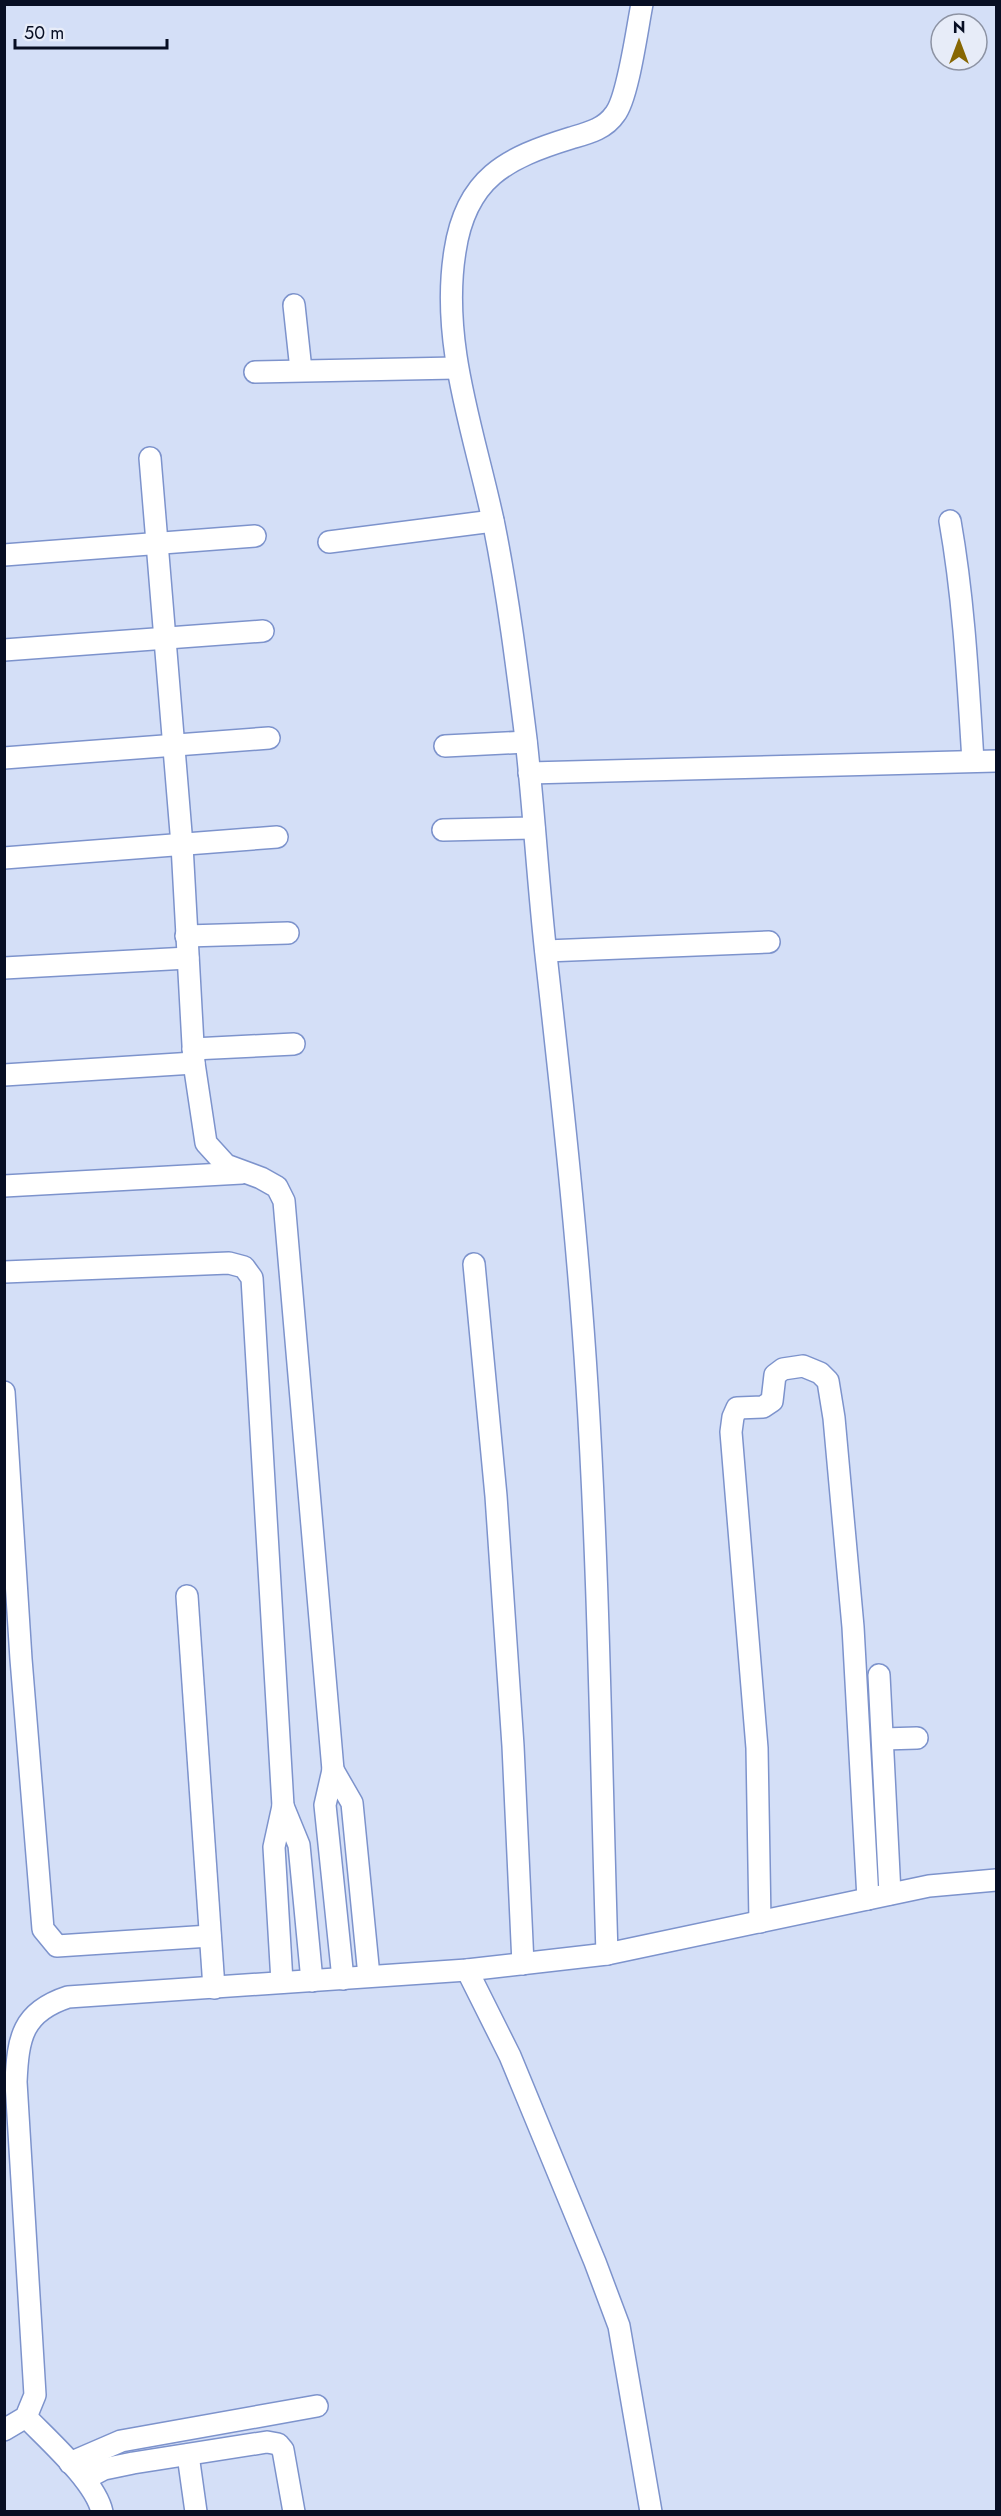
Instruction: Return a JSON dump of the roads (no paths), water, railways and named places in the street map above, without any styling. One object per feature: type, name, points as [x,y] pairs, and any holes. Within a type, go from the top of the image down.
[{"type":"street","points":[[607,1954],[587,1388],[564,1109],[526,742],[509,610],[493,521],[456,368],[452,300],[454,254],[462,215],[478,188],[493,172],[513,159],[538,148],[596,130],[612,120],[621,105],[642,4]]},
{"type":"street","points":[[294,305],[301,370]]},
{"type":"street","points":[[255,372],[456,368]]},
{"type":"street","points":[[150,458],[182,845],[194,1056],[206,1143],[226,1165],[242,1173],[261,1178],[277,1187],[284,1201],[333,1770],[325,1805],[343,1979]]},
{"type":"street","points":[[329,542],[493,521]]},
{"type":"street","points":[[950,521],[965,636],[973,761]]},
{"type":"street","points":[[4,555],[255,536]]},
{"type":"street","points":[[4,650],[263,631]]},
{"type":"street","points":[[4,758],[269,738]]},
{"type":"street","points":[[445,746],[526,742]]},
{"type":"street","points":[[529,773],[996,760]]},
{"type":"street","points":[[443,830],[534,828]]},
{"type":"street","points":[[4,858],[277,837]]},
{"type":"street","points":[[186,936],[288,933]]},
{"type":"street","points":[[546,951],[769,942]]},
{"type":"street","points":[[4,968],[188,958]]},
{"type":"street","points":[[4,1075],[294,1044]]},
{"type":"street","points":[[4,1186],[242,1173]]},
{"type":"street","points":[[4,1272],[229,1263],[244,1267],[252,1278],[283,1806],[274,1846],[282,1982]]},
{"type":"street","points":[[474,1264],[496,1496],[513,1746],[523,1964]]},
{"type":"street","points":[[760,1922],[756,1748],[731,1432],[737,1408],[763,1407],[772,1401],[775,1375],[783,1369],[803,1366],[820,1373],[828,1381],[834,1418],[853,1627],[868,1899]]},
{"type":"street","points":[[4,1392],[21,1659],[43,1929],[57,1946],[210,1936]]},
{"type":"street","points":[[187,1596],[214,1988]]},
{"type":"street","points":[[879,1675],[890,1894]]},
{"type":"street","points":[[883,1739],[917,1738]]},
{"type":"street","points":[[333,1770],[352,1803],[369,1976]]},
{"type":"street","points":[[283,1806],[299,1845],[312,1981]]},
{"type":"street","points":[[4,2430],[26,2417],[35,2395],[11,2122],[17,2054],[32,2017],[47,2004],[68,1997],[467,1970],[607,1954],[946,1883],[996,1880]]},
{"type":"street","points":[[467,1970],[510,2056],[619,2326],[651,2511]]},
{"type":"street","points":[[70,2463],[121,2441],[317,2406]]},
{"type":"street","points":[[26,2417],[85,2479],[101,2505],[102,2511]]},
{"type":"street","points":[[85,2479],[104,2469],[267,2442],[278,2444],[283,2450],[294,2511]]},
{"type":"street","points":[[188,2455],[196,2511]]}]
